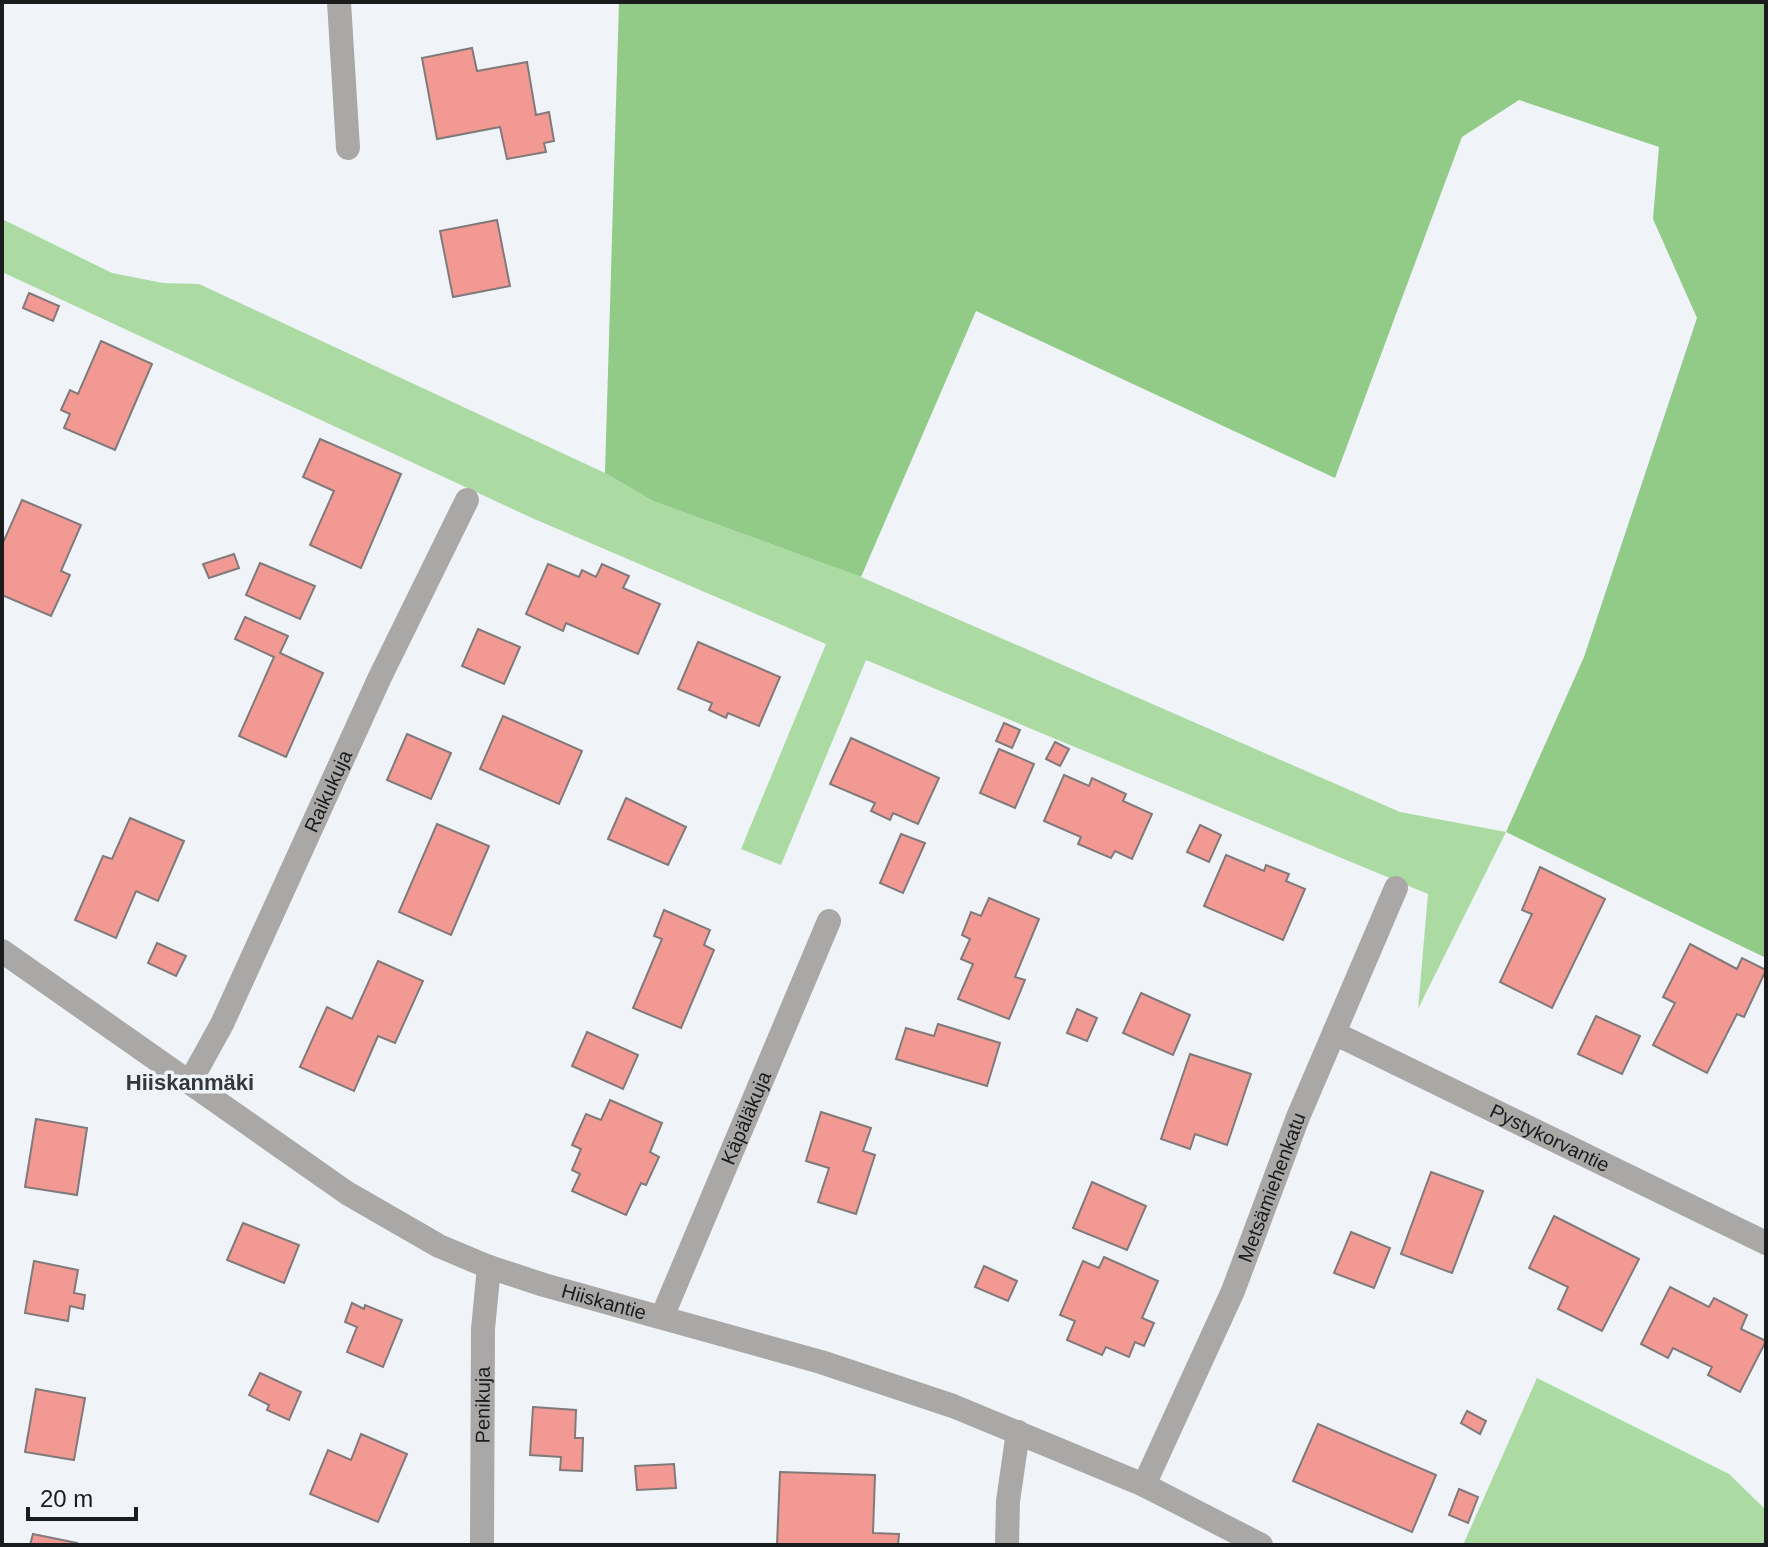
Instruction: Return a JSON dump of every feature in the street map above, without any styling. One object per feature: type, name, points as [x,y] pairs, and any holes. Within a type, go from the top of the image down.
[{"type":"street","points":[[339,2],[348,148]]},
{"type":"street","name":"Raikukuja","points":[[190,1082],[222,1024],[380,677],[467,500]]},
{"type":"street","name":"Metsämiehenkatu","points":[[1144,1485],[1233,1291],[1334,1033],[1396,888]]},
{"type":"street","name":"Käpäläkuja","points":[[662,1317],[740,1123],[829,921]]},
{"type":"street","name":"Hiiskantie","points":[[2,951],[358,1200],[439,1246],[489,1267],[821,1362],[1018,1432],[1144,1485],[1261,1545]]},
{"type":"street","name":"Pystykorvantie","points":[[1334,1033],[1766,1243]]},
{"type":"street","name":"Penikuja","points":[[482,1545],[483,1329],[489,1267]]},
{"type":"street","points":[[1007,1545],[1008,1501],[1018,1432]]},
{"type":"green space","points":[[619,2],[1766,2],[1766,958],[1506,832],[1584,657],[1697,318],[1653,219],[1659,147],[1519,100],[1462,137],[1335,478],[976,311],[861,577],[653,501],[605,473]]},
{"type":"green space","points":[[2,219],[112,273],[163,283],[199,284],[605,473],[653,501],[861,577],[1400,812],[1506,832],[1418,1009],[1428,894],[866,660],[781,865],[741,849],[826,644],[532,518],[2,272]]},
{"type":"green space","points":[[1537,1378],[1729,1474],[1766,1510],[1766,1545],[1463,1545]]},
{"type":"building","points":[[472,48],[477,71],[527,62],[536,115],[549,112],[554,141],[544,143],[546,152],[507,159],[500,127],[437,139],[422,58]]},
{"type":"building","points":[[497,220],[510,286],[453,297],[440,231]]},
{"type":"building","points":[[29,293],[59,306],[53,321],[23,308]]},
{"type":"building","points":[[101,341],[152,364],[115,450],[64,428],[70,414],[61,410],[70,390],[78,394]]},
{"type":"building","points":[[320,439],[401,474],[361,568],[310,545],[334,491],[303,477]]},
{"type":"building","points":[[22,500],[81,525],[61,571],[70,575],[51,616],[2,595],[2,545]]},
{"type":"building","points":[[234,554],[239,568],[209,578],[203,564]]},
{"type":"building","points":[[260,563],[315,586],[300,619],[246,595]]},
{"type":"building","points":[[548,564],[579,577],[582,570],[596,577],[602,564],[629,576],[623,588],[660,604],[638,654],[566,623],[563,631],[526,614]]},
{"type":"building","points":[[245,617],[288,636],[280,653],[323,673],[286,757],[239,736],[274,657],[235,639]]},
{"type":"building","points":[[478,629],[520,647],[504,684],[462,666]]},
{"type":"building","points":[[698,642],[780,677],[759,726],[728,713],[726,718],[709,710],[712,703],[678,689]]},
{"type":"building","points":[[503,716],[582,751],[559,804],[480,769]]},
{"type":"building","points":[[1004,723],[1020,730],[1012,748],[996,741]]},
{"type":"building","points":[[407,734],[451,753],[431,799],[387,780]]},
{"type":"building","points":[[851,738],[939,778],[918,824],[893,813],[890,820],[871,811],[875,803],[830,784]]},
{"type":"building","points":[[1055,742],[1069,749],[1060,766],[1046,759]]},
{"type":"building","points":[[999,749],[1034,764],[1015,808],[980,793]]},
{"type":"building","points":[[1064,775],[1089,786],[1092,778],[1126,794],[1123,801],[1152,814],[1132,859],[1115,851],[1111,858],[1078,844],[1081,837],[1044,821]]},
{"type":"building","points":[[626,798],[686,827],[668,865],[608,839]]},
{"type":"building","points":[[130,818],[184,841],[158,901],[136,891],[116,938],[75,920],[103,856],[112,859]]},
{"type":"building","points":[[437,824],[489,846],[451,935],[399,912]]},
{"type":"building","points":[[1200,825],[1221,835],[1209,862],[1187,852]]},
{"type":"building","points":[[901,834],[925,843],[903,893],[880,883]]},
{"type":"building","points":[[1226,855],[1264,871],[1266,865],[1289,874],[1286,881],[1305,889],[1283,940],[1204,906]]},
{"type":"building","points":[[1540,867],[1605,899],[1552,1008],[1500,982],[1532,914],[1522,910]]},
{"type":"building","points":[[989,898],[1039,919],[1015,977],[1025,980],[1009,1019],[958,999],[973,964],[961,959],[970,939],[962,935],[971,912],[981,916]]},
{"type":"building","points":[[664,910],[710,930],[704,945],[714,950],[681,1028],[633,1008],[662,939],[654,936]]},
{"type":"building","points":[[157,943],[186,956],[176,976],[148,963]]},
{"type":"building","points":[[1690,944],[1737,969],[1742,958],[1766,970],[1744,1017],[1737,1014],[1707,1073],[1653,1045],[1675,1003],[1663,997]]},
{"type":"building","points":[[378,961],[423,981],[395,1043],[378,1036],[354,1091],[300,1067],[327,1007],[352,1019]]},
{"type":"building","points":[[1141,993],[1190,1015],[1173,1055],[1123,1033]]},
{"type":"building","points":[[1077,1009],[1097,1018],[1087,1041],[1067,1033]]},
{"type":"building","points":[[1596,1016],[1640,1036],[1622,1074],[1578,1054]]},
{"type":"building","points":[[938,1024],[1000,1043],[987,1086],[896,1059],[906,1028],[934,1036]]},
{"type":"building","points":[[587,1032],[638,1055],[623,1089],[572,1066]]},
{"type":"building","points":[[1190,1054],[1251,1074],[1227,1145],[1195,1134],[1190,1149],[1161,1139]]},
{"type":"building","points":[[610,1100],[662,1123],[650,1152],[659,1157],[646,1185],[641,1183],[626,1215],[572,1191],[580,1174],[572,1170],[581,1149],[572,1145],[586,1114],[601,1120]]},
{"type":"building","points":[[821,1112],[871,1128],[863,1151],[875,1155],[856,1214],[818,1202],[829,1168],[806,1161]]},
{"type":"building","points":[[36,1119],[87,1128],[77,1195],[25,1187]]},
{"type":"building","points":[[1431,1172],[1483,1191],[1452,1273],[1401,1254]]},
{"type":"building","points":[[1092,1182],[1146,1206],[1127,1250],[1073,1228]]},
{"type":"building","points":[[1554,1216],[1639,1259],[1602,1331],[1558,1309],[1568,1287],[1529,1268]]},
{"type":"building","points":[[243,1223],[299,1245],[284,1283],[227,1260]]},
{"type":"building","points":[[1351,1232],[1390,1248],[1374,1288],[1334,1273]]},
{"type":"building","points":[[1104,1257],[1158,1281],[1142,1318],[1154,1323],[1144,1346],[1135,1342],[1129,1357],[1106,1347],[1102,1355],[1067,1340],[1075,1321],[1060,1315],[1083,1261],[1099,1268]]},
{"type":"building","points":[[34,1261],[78,1270],[74,1293],[85,1295],[83,1309],[70,1306],[68,1321],[25,1313]]},
{"type":"building","points":[[984,1266],[1017,1281],[1008,1301],[975,1287]]},
{"type":"building","points":[[1670,1287],[1709,1307],[1714,1298],[1747,1315],[1741,1329],[1766,1341],[1740,1392],[1708,1375],[1712,1367],[1673,1348],[1668,1358],[1641,1344]]},
{"type":"building","points":[[352,1303],[402,1320],[383,1367],[347,1352],[357,1327],[345,1322]]},
{"type":"building","points":[[260,1373],[301,1392],[289,1420],[267,1410],[269,1405],[249,1395]]},
{"type":"building","points":[[36,1389],[85,1398],[74,1460],[25,1452]]},
{"type":"building","points":[[533,1407],[576,1410],[575,1438],[583,1438],[582,1471],[560,1470],[561,1457],[530,1455]]},
{"type":"building","points":[[1467,1411],[1486,1421],[1480,1434],[1461,1423]]},
{"type":"building","points":[[1318,1424],[1436,1475],[1412,1532],[1293,1481]]},
{"type":"building","points":[[361,1434],[407,1454],[378,1522],[310,1494],[328,1450],[351,1460]]},
{"type":"building","points":[[674,1464],[676,1488],[637,1490],[635,1466]]},
{"type":"building","points":[[780,1472],[875,1475],[873,1533],[899,1534],[898,1545],[777,1545]]},
{"type":"building","points":[[1459,1489],[1478,1497],[1468,1523],[1449,1515]]},
{"type":"building","points":[[33,1534],[77,1543],[30,1545]]},
{"type":"district","name":"Hiiskanmäki","points":[[190,1082]]}]
